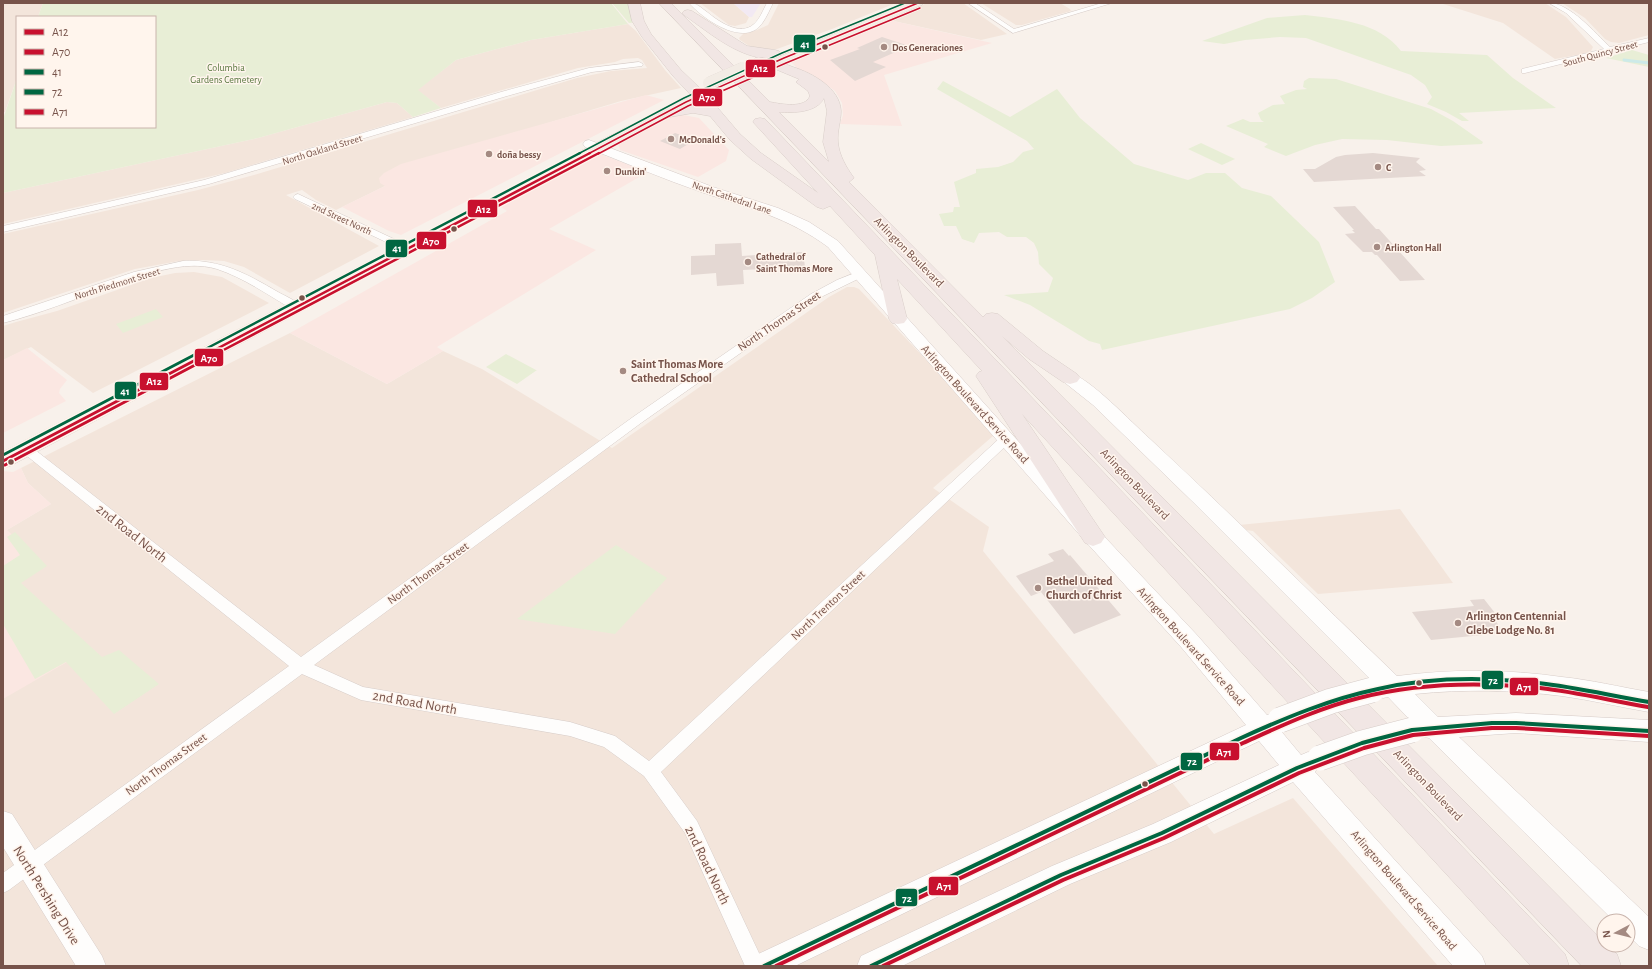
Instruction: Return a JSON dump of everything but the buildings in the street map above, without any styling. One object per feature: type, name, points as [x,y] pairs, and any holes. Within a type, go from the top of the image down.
[{"type":"highway","points":[[634,3],[638,21],[642,30],[735,137],[748,149],[860,230]]},
{"type":"highway","points":[[674,3],[743,49],[754,52],[802,82],[814,90],[818,97],[816,101],[798,107],[782,108],[764,105]]},
{"type":"highway","name":"Arlington Boulevard","points":[[660,6],[692,50]]},
{"type":"highway","name":"Arlington Boulevard","points":[[660,6],[764,105],[875,220],[923,266],[1605,966]]},
{"type":"highway","points":[[768,61],[810,80],[829,96],[834,110],[830,138],[833,157],[875,220]]},
{"type":"highway","points":[[708,67],[735,96]]},
{"type":"highway","points":[[664,114],[693,109],[714,113]]},
{"type":"highway","name":"Arlington Boulevard","points":[[752,113],[882,254],[963,337],[1553,966]]},
{"type":"highway","points":[[882,254],[898,319]]},
{"type":"highway","points":[[923,266],[939,272],[1036,355],[1070,378]]},
{"type":"highway","points":[[963,337],[1001,399],[1093,538]]},
{"type":"main road","points":[[877,18],[903,3]]},
{"type":"main road","points":[[3,448],[291,304],[696,93],[819,40],[918,3]]},
{"type":"main road","points":[[594,146],[664,114],[696,93]]},
{"type":"main road","name":"North Cathedral Lane","points":[[594,146],[707,189],[755,204],[804,224],[820,233],[833,244],[860,274]]},
{"type":"main road","name":"Arlington Boulevard Service Road","points":[[860,274],[898,319],[1093,538],[1188,641],[1309,763],[1472,966]]},
{"type":"main road","points":[[3,461],[291,304]]},
{"type":"main road","points":[[1070,378],[1103,405],[1200,497],[1422,728],[1649,936]]},
{"type":"main road","points":[[764,966],[1272,724],[1331,701],[1382,688],[1468,680],[1499,680],[1587,690],[1649,702]]},
{"type":"main road","points":[[871,966],[1061,875],[1162,833],[1309,763],[1362,743],[1422,728],[1516,723],[1649,731]]},
{"type":"main road","name":"North Pershing Drive","points":[[3,823],[92,966]]},
{"type":"street","points":[[692,3],[716,22],[727,28],[742,30],[756,26],[770,3]]},
{"type":"street","points":[[971,3],[1013,30],[1109,3]]},
{"type":"street","points":[[1552,3],[1568,12],[1609,50]]},
{"type":"street","points":[[1075,7],[1082,11]]},
{"type":"street","name":"South Quincy Street","points":[[1525,71],[1551,66],[1649,40]]},
{"type":"street","name":"North Oakland Street","points":[[3,229],[206,182],[592,70],[639,64]]},
{"type":"street","name":"2nd Street North","points":[[298,197],[403,246]]},
{"type":"street","name":"North Piedmont Street","points":[[3,320],[158,268],[190,265],[211,265],[228,270],[291,304]]},
{"type":"street","name":"North Thomas Street","points":[[3,884],[637,420],[777,321],[827,289],[860,274]]},
{"type":"street","name":"North Trenton Street","points":[[650,771],[1006,439]]},
{"type":"street","name":"2nd Road North","points":[[26,449],[301,666],[361,693],[570,728],[609,741],[650,771],[691,827],[755,966]]},
{"type":"shaded area","points":[[3,3],[43,3],[38,16],[16,16],[16,81],[5,112],[3,112]]},
{"type":"shaded area","points":[[700,3],[733,3],[749,17],[746,23],[735,26],[729,25]]},
{"type":"shaded area","points":[[733,3],[761,3],[752,17],[749,17]]},
{"type":"shaded area","points":[[779,3],[896,3],[777,49],[769,50],[752,48],[740,40],[739,38],[744,33],[757,30],[768,25]]},
{"type":"shaded area","points":[[927,3],[963,3],[1007,34],[981,40],[889,20]]},
{"type":"shaded area","points":[[981,3],[1060,3],[1071,11],[1022,25],[1016,25]]},
{"type":"shaded area","points":[[1440,3],[1545,3],[1566,17],[1593,47],[1591,51],[1583,54],[1555,59],[1503,23]]},
{"type":"shaded area","points":[[1562,3],[1649,3],[1649,35],[1619,43],[1611,42],[1605,39],[1585,18]]},
{"type":"shaded area","points":[[889,20],[992,43],[884,75],[902,126],[840,124],[843,115],[842,103],[835,91],[813,75],[798,69],[790,61]]},
{"type":"shaded area","points":[[628,24],[636,31],[665,70],[681,88],[621,101],[538,126],[385,186],[336,210],[316,200],[302,190],[286,195],[379,246],[290,293],[244,267],[224,261],[179,261],[135,269],[3,313],[3,234],[198,190],[254,175],[577,78],[611,71],[647,68],[642,60],[638,58],[623,59],[615,62],[578,68],[441,108],[417,90],[456,60],[531,40]]},
{"type":"shaded area","points":[[646,95],[664,100],[401,235],[389,231],[342,207],[385,186],[380,183],[379,178],[384,173],[401,164]]},
{"type":"shaded area","points":[[387,102],[397,103],[413,117],[225,173],[3,224],[3,193],[258,138]]},
{"type":"shaded area","points":[[678,114],[699,118],[729,150],[726,161],[698,177],[620,150],[618,144]]},
{"type":"shaded area","points":[[600,154],[648,172],[549,229],[596,250],[437,347],[443,351],[387,384],[290,333],[507,211],[501,207]]},
{"type":"shaded area","points":[[194,272],[222,277],[269,303],[93,393],[31,347],[3,360],[3,326],[57,311],[151,278],[175,273]]},
{"type":"shaded area","points":[[847,287],[859,289],[967,403],[993,436],[933,488],[989,527],[983,551],[1214,834],[1293,798],[1438,966],[3,966],[3,578],[7,530],[51,504],[28,483],[21,468],[290,333],[387,384],[443,351],[482,369],[612,448],[829,297]]},
{"type":"shaded area","points":[[27,348],[67,380],[60,389],[59,393],[66,401],[3,433],[3,360]]},
{"type":"shaded area","points":[[21,468],[28,483],[51,504],[7,530],[38,558],[3,578],[3,471],[13,472]]},
{"type":"shaded area","points":[[1400,509],[1453,583],[1318,594],[1253,531],[1245,530],[1239,525]]},
{"type":"shaded area","points":[[3,579],[81,654],[3,699]]},
{"type":"green space","name":"Columbia Gardens Cemetery","points":[[43,3],[611,3],[628,24],[531,40],[456,60],[418,90],[441,108],[413,117],[397,103],[387,102],[258,138],[3,193],[3,119],[16,81],[16,128],[156,128],[156,16],[38,16]]},
{"type":"green space","points":[[612,3],[630,3],[637,22],[629,23]]},
{"type":"green space","points":[[1305,15],[1331,18],[1370,28],[1392,41],[1401,51],[1487,55],[1513,78],[1556,108],[1459,113],[1469,121],[1462,121],[1427,104],[1432,97],[1425,85],[1411,75],[1306,38],[1280,37],[1245,40],[1224,44],[1202,41],[1267,18]]},
{"type":"green space","points":[[1632,50],[1649,55],[1649,67],[1606,58]]},
{"type":"green space","points":[[1309,78],[1336,79],[1431,109],[1453,121],[1483,142],[1482,144],[1441,146],[1387,140],[1342,139],[1315,145],[1286,156],[1264,147],[1268,144],[1226,126],[1243,119],[1250,122],[1264,122],[1261,120],[1258,113],[1273,105],[1285,104],[1280,96],[1296,90],[1307,89],[1303,87],[1304,81]]},
{"type":"green space","points":[[943,81],[1010,117],[1057,89],[1080,118],[1134,164],[1188,180],[1206,173],[1225,173],[1242,188],[1271,196],[1319,242],[1335,282],[1312,298],[1290,309],[1102,350],[1100,344],[1089,341],[1030,305],[1004,295],[1048,292],[1053,278],[1039,264],[1038,252],[1034,243],[1026,237],[1007,237],[999,232],[979,233],[974,243],[962,239],[956,226],[944,226],[939,214],[953,212],[954,207],[960,207],[954,182],[976,173],[976,169],[998,167],[1013,162],[1023,152],[1034,149],[1027,141],[937,89]]},
{"type":"green space","points":[[1201,143],[1235,159],[1222,165],[1188,149]]},
{"type":"green space","points":[[156,309],[163,317],[123,333],[116,324]]},
{"type":"green space","points":[[506,354],[537,370],[517,384],[486,367]]},
{"type":"green space","points":[[15,532],[47,566],[21,583],[102,657],[119,650],[159,684],[114,714],[66,662],[35,679],[3,624],[3,566],[20,555],[7,537]]},
{"type":"green space","points":[[616,545],[667,578],[615,634],[517,619]]},
{"type":"waterway","points":[[1624,60],[1649,63]]},
{"type":"transit line","name":"41","points":[[3,455],[684,98],[782,53],[905,3]]},
{"type":"transit line","name":"A12","points":[[3,461],[686,102],[784,58],[918,3]]},
{"type":"transit line","name":"A70","points":[[5,465],[688,106],[786,63],[920,8]]},
{"type":"transit line","name":"72","points":[[764,966],[1241,738],[1298,714],[1342,698],[1379,689],[1424,682],[1447,680],[1493,680],[1538,683],[1649,702]]},
{"type":"transit line","name":"A71","points":[[776,966],[1243,743],[1300,718],[1344,702],[1381,693],[1426,687],[1495,685],[1554,690],[1648,707]]},
{"type":"transit line","name":"72","points":[[871,966],[1061,875],[1162,833],[1297,768],[1362,743],[1412,730],[1492,723],[1516,723],[1649,731]]},
{"type":"transit line","name":"A71","points":[[883,966],[1063,880],[1164,838],[1299,773],[1364,748],[1413,735],[1492,728],[1516,728],[1649,736]]},
{"type":"place","name":"Dos Generaciones","points":[[884,47]]},
{"type":"place","name":"McDonald's","points":[[671,139]]},
{"type":"place","name":"doña bessy","points":[[489,154]]},
{"type":"place","name":"C","points":[[1378,167]]},
{"type":"place","name":"Dunkin'","points":[[607,171]]},
{"type":"place","name":"Arlington Hall","points":[[1377,247]]},
{"type":"place","name":"Cathedral of Saint Thomas More","points":[[748,262]]},
{"type":"place","name":"Saint Thomas More Cathedral School","points":[[623,371]]},
{"type":"place","name":"Bethel United Church of Christ","points":[[1038,588]]},
{"type":"place","name":"Arlington Centennial Glebe Lodge No. 81","points":[[1458,623]]}]
